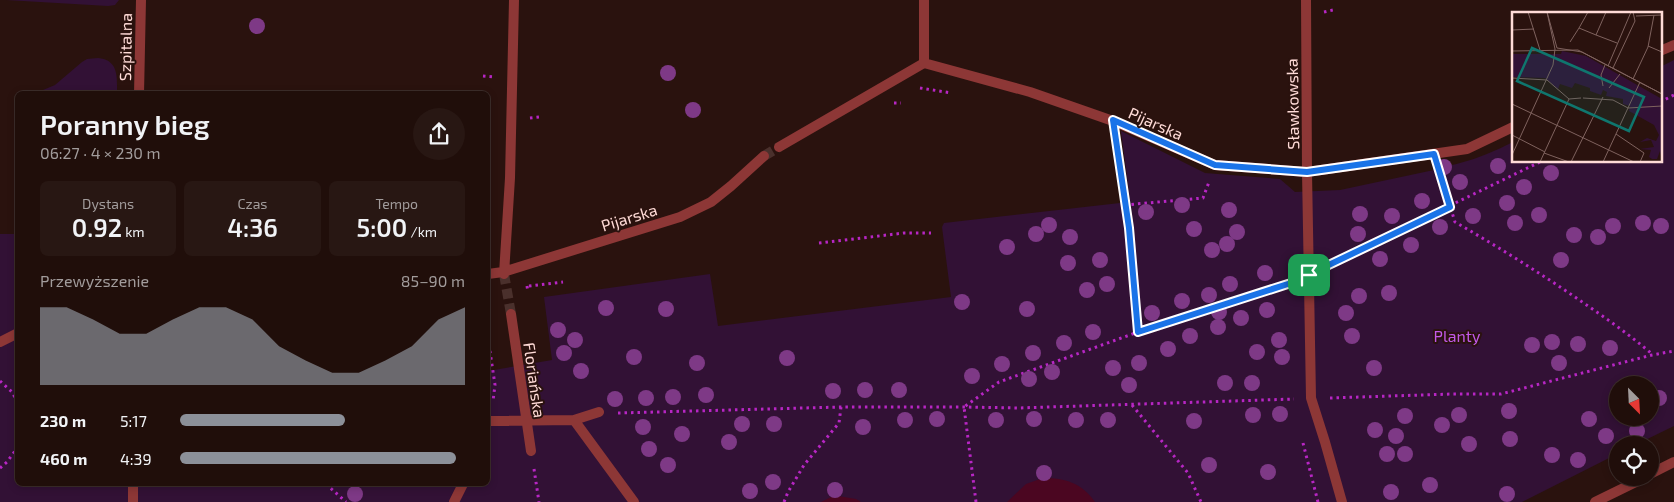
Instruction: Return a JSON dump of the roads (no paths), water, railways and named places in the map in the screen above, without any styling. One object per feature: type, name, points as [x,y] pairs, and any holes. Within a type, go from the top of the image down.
[{"type":"street","name":"Szpitalna","points":[[139,91],[140,0]]},
{"type":"street","points":[[503,273],[510,178],[514,0]]},
{"type":"street","points":[[779,147],[924,63],[924,0]]},
{"type":"street","name":"Sławkowska","points":[[1306,0],[1310,398],[1326,442],[1342,502]]},
{"type":"street","points":[[1662,50],[1674,44]]},
{"type":"street","name":"Pijarska","points":[[924,63],[1030,92],[1113,120],[1215,165],[1307,172],[1467,149],[1512,127]]},
{"type":"street","name":"Pijarska","points":[[490,274],[503,273],[680,217],[711,202],[764,156]]},
{"type":"street","name":"Floriańska","points":[[511,314],[531,451]]},
{"type":"street","points":[[0,342],[15,334]]},
{"type":"street","points":[[490,424],[574,420],[599,412]]},
{"type":"street","points":[[574,420],[634,502]]},
{"type":"street","points":[[1659,470],[1674,462]]},
{"type":"street","points":[[133,486],[133,502]]},
{"type":"street","points":[[454,502],[462,486]]},
{"type":"street","points":[[1595,502],[1628,486]]},
{"type":"tunnel","points":[[764,156],[779,147]]},
{"type":"tunnel","points":[[504,274],[511,314]]},
{"type":"park label","name":"Planty","points":[[1457,335]]}]
